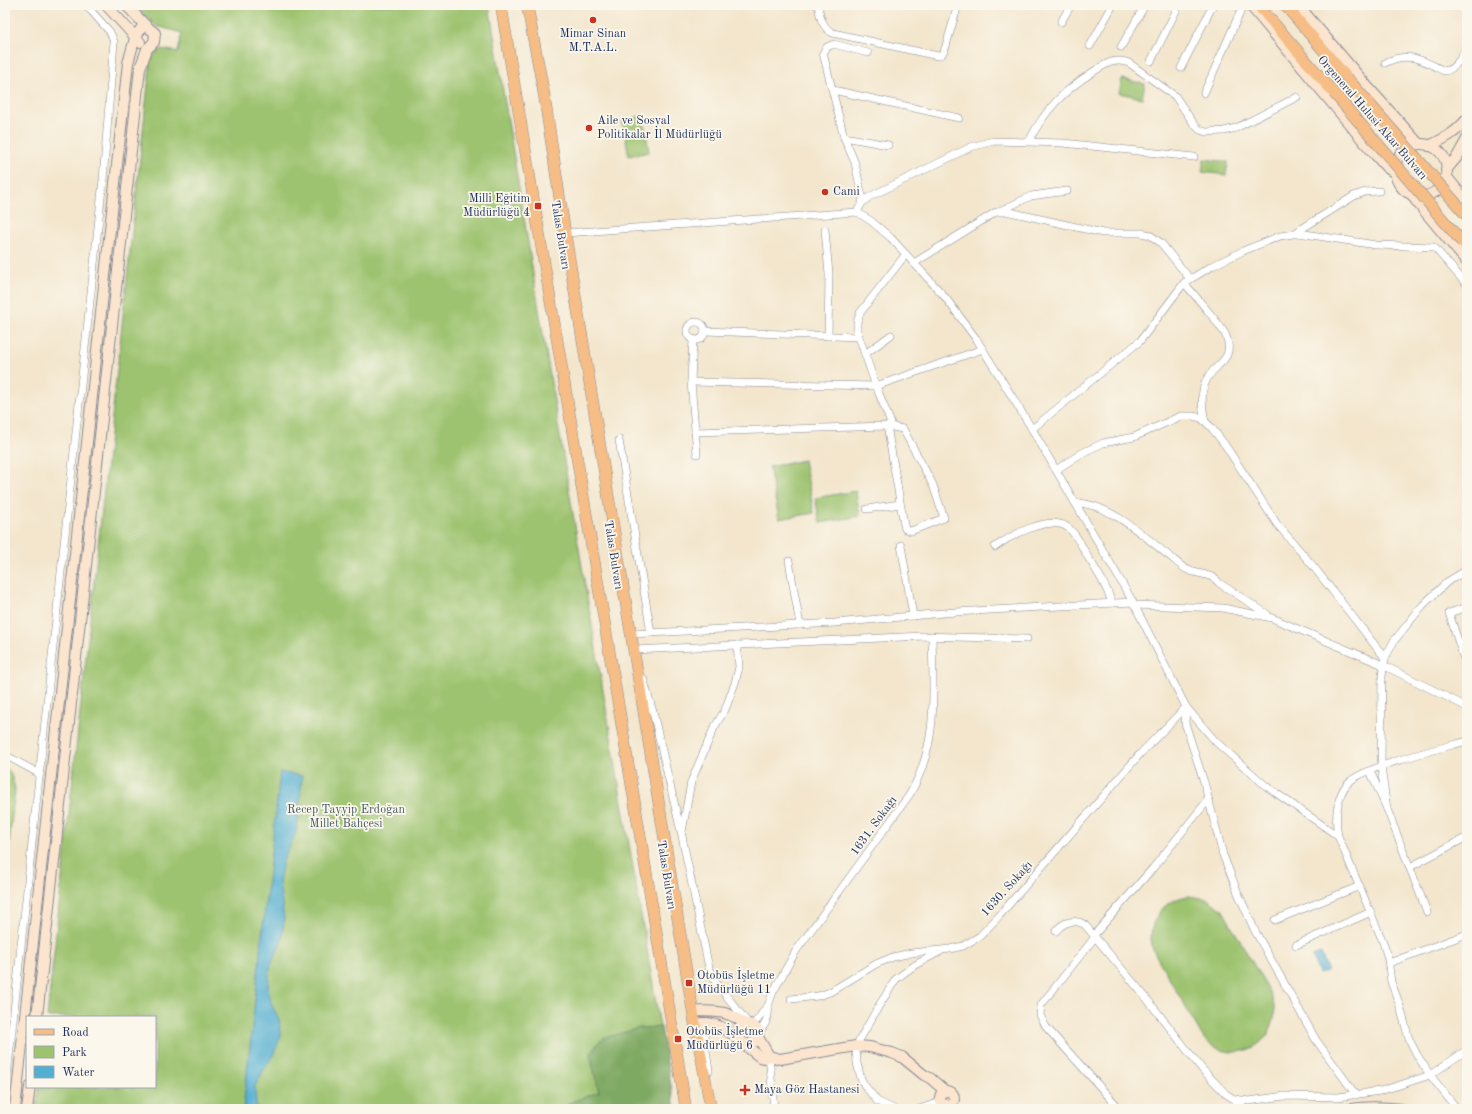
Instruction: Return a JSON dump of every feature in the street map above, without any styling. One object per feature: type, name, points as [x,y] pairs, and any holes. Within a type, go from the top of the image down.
[{"type":"main road","points":[[501,5],[686,1109]]},
{"type":"main road","name":"Talas Bulvarı","points":[[509,5],[693,1109]]},
{"type":"main road","name":"Talas Bulvarı","points":[[530,5],[565,233],[695,1024],[712,1109]]},
{"type":"main road","name":"Orgeneral Hulusi Akar Bulvarı","points":[[1258,5],[1465,245]]},
{"type":"main road","name":"Orgeneral Hulusi Akar Bulvarı","points":[[1285,5],[1467,216]]},
{"type":"street","points":[[5,1095],[104,180],[114,42],[110,32],[86,5]]},
{"type":"street","points":[[106,5],[135,38],[147,49]]},
{"type":"street","points":[[37,1016],[139,76],[140,68],[147,49],[154,42],[155,33],[126,5]]},
{"type":"street","points":[[818,5],[823,25],[833,33],[938,56],[942,54],[945,49],[958,5]]},
{"type":"street","points":[[1061,22],[1071,5]]},
{"type":"street","points":[[1090,46],[1113,5]]},
{"type":"street","points":[[1121,47],[1145,5]]},
{"type":"street","points":[[1151,61],[1179,5]]},
{"type":"street","points":[[1181,68],[1213,5]]},
{"type":"street","points":[[1204,93],[1245,5],[1386,167],[1396,174]]},
{"type":"street","points":[[1298,5],[1418,144]]},
{"type":"street","points":[[15,1109],[128,63],[135,38],[144,24]]},
{"type":"street","points":[[863,201],[855,163],[844,137],[823,53],[825,48],[834,44],[868,53]]},
{"type":"street","points":[[1385,63],[1400,58],[1411,57],[1423,60],[1446,71],[1454,66],[1467,49]]},
{"type":"street","points":[[1029,141],[1040,122],[1062,94],[1079,81],[1108,63],[1114,61],[1121,60],[1129,63],[1176,96],[1194,124],[1200,130],[1206,132],[1224,131],[1236,128],[1297,98]]},
{"type":"street","points":[[833,90],[959,118]]},
{"type":"street","points":[[1429,146],[1448,136],[1460,127],[1467,119]]},
{"type":"street","points":[[844,137],[888,145]]},
{"type":"street","points":[[1412,194],[1423,195],[1433,192],[1441,185],[1446,173],[1467,139]]},
{"type":"street","points":[[857,212],[863,201],[908,177],[978,144],[1001,140],[1063,143],[1194,158]]},
{"type":"street","points":[[1467,202],[1446,173],[1444,160],[1438,151],[1429,146],[1418,144],[1408,147],[1400,154],[1396,164],[1396,174],[1400,184],[1412,194],[1416,201],[1467,262]]},
{"type":"street","points":[[914,264],[996,212],[1031,196],[1067,191]]},
{"type":"street","points":[[1293,234],[1354,196],[1366,192],[1379,191]]},
{"type":"street","points":[[565,233],[857,212],[878,226],[906,254],[957,311],[983,349],[1032,429],[1134,604],[1186,707],[1216,742],[1266,786],[1338,836]]},
{"type":"street","points":[[996,212],[1016,212],[1103,233],[1146,234],[1154,237],[1160,243],[1222,328],[1228,343],[1226,357],[1207,378],[1204,385],[1202,405],[1205,421]]},
{"type":"street","points":[[825,230],[829,274],[828,336]]},
{"type":"street","points":[[1032,429],[1140,341],[1187,281],[1212,266],[1243,251],[1280,236],[1305,234],[1376,245],[1434,247],[1467,285]]},
{"type":"street","points":[[695,432],[890,426],[903,429],[933,485],[944,518],[913,530],[907,531],[904,527],[890,426],[856,326],[860,313],[906,254]]},
{"type":"street","points":[[695,322],[700,323],[705,331],[701,338],[693,339],[688,336],[687,330],[692,323],[695,322]]},
{"type":"street","points":[[705,331],[859,337]]},
{"type":"street","points":[[865,354],[891,335]]},
{"type":"street","points":[[693,339],[691,382],[697,454]]},
{"type":"street","points":[[691,382],[876,386],[983,349]]},
{"type":"street","points":[[1056,470],[1082,453],[1103,443],[1134,437],[1181,416],[1193,416],[1205,421],[1225,445],[1277,524],[1314,566],[1384,661]]},
{"type":"street","points":[[619,440],[651,633]]},
{"type":"street","points":[[1075,503],[1088,504],[1101,508],[1131,526],[1188,570],[1214,577],[1219,583],[1272,618]]},
{"type":"street","points":[[867,509],[900,504]]},
{"type":"street","points":[[995,547],[1011,536],[1029,528],[1051,524],[1063,525],[1073,533],[1106,586],[1112,603]]},
{"type":"street","points":[[901,545],[913,616]]},
{"type":"street","points":[[789,561],[800,625]]},
{"type":"street","points":[[1387,809],[1381,767],[1382,676],[1384,661],[1394,640],[1423,605],[1447,582],[1467,570]]},
{"type":"street","points":[[631,634],[835,623],[956,612],[1112,603],[1222,608],[1249,612],[1272,618],[1384,661],[1467,707]]},
{"type":"street","points":[[1464,659],[1449,613],[1467,607]]},
{"type":"street","points":[[774,1109],[769,1056],[753,1028],[716,984],[706,960],[682,836],[653,712],[634,650],[932,636],[1028,639]]},
{"type":"street","name":"1631. Sokağı","points":[[753,1028],[768,1006],[772,992],[794,954],[910,794],[921,773],[928,750],[933,722],[932,636]]},
{"type":"street","points":[[682,836],[691,782],[714,728],[725,710],[735,683],[739,667],[737,645]]},
{"type":"street","points":[[1186,707],[1185,723],[1198,761],[1217,836],[1238,893],[1255,931],[1316,1040],[1356,1095]]},
{"type":"street","name":"1630. Sokağı","points":[[791,999],[818,996],[830,992],[876,964],[893,957],[916,952],[943,950],[963,946],[980,936],[1140,754],[1186,707]]},
{"type":"street","points":[[1457,1109],[1430,1075],[1409,1039],[1391,982],[1389,963],[1384,942],[1338,836],[1336,826],[1337,815],[1344,788],[1355,778],[1381,767],[1467,741]]},
{"type":"street","points":[[5,755],[40,774]]},
{"type":"street","points":[[1370,771],[1387,809],[1427,912]]},
{"type":"street","points":[[1120,1109],[1046,1027],[1040,1015],[1041,1005],[1094,936],[1153,868],[1208,800]]},
{"type":"street","points":[[1410,867],[1467,837]]},
{"type":"street","points":[[1275,920],[1360,886]]},
{"type":"street","points":[[1296,945],[1371,912]]},
{"type":"street","points":[[1056,932],[1064,924],[1071,921],[1078,921],[1085,925],[1202,1069],[1226,1094],[1234,1099],[1244,1101],[1284,1096],[1326,1097],[1356,1095],[1397,1086],[1430,1075],[1467,1050]]},
{"type":"street","points":[[1389,963],[1467,934]]},
{"type":"street","points":[[894,1109],[877,1101],[865,1086],[861,1079],[857,1063],[856,1046],[896,979],[915,965],[943,950]]},
{"type":"street","points":[[723,1012],[727,997]]},
{"type":"street","points":[[693,1011],[723,1012],[735,1016],[753,1028],[755,1042],[752,1044],[742,1041]]},
{"type":"street","points":[[695,1024],[707,1022],[718,1025],[742,1041],[756,1055],[765,1058],[769,1056],[784,1058],[856,1046],[870,1047],[892,1053],[911,1064],[924,1075],[927,1081],[946,1100],[960,1109]]},
{"type":"street","points":[[707,1022],[704,1037],[712,1109]]},
{"type":"street","points":[[742,1041],[738,1031],[739,1028],[753,1028]]},
{"type":"street","points":[[27,1109],[30,1088]]},
{"type":"street","points":[[919,1109],[946,1100]]},
{"type":"street","points":[[1228,1109],[1244,1101]]},
{"type":"street","points":[[1351,1109],[1386,1107],[1401,1109]]},
{"type":"green space","name":"Recep Tayyip Erdoğan Millet Bahçesi","points":[[134,5],[489,5],[558,425],[674,1109],[36,1109],[39,1088],[156,1088],[156,1016],[47,1016],[151,57],[161,49],[178,52],[182,33],[156,26]]},
{"type":"green space","points":[[1122,79],[1145,84],[1142,98],[1119,93]]},
{"type":"green space","points":[[643,116],[649,152],[629,156],[622,120]]},
{"type":"green space","points":[[1204,159],[1228,162],[1226,175],[1202,172]]},
{"type":"green space","points":[[804,460],[814,513],[779,519],[769,467]]},
{"type":"green space","points":[[856,491],[860,516],[820,523],[815,498]]},
{"type":"green space","points":[[5,766],[11,774],[15,789],[5,879]]},
{"type":"green space","points":[[1189,896],[1207,899],[1222,909],[1271,995],[1274,1011],[1272,1025],[1266,1037],[1256,1046],[1244,1051],[1231,1052],[1217,1048],[1204,1039],[1154,952],[1151,942],[1151,933],[1157,915],[1170,902]]},
{"type":"green space","points":[[661,1027],[675,1109],[569,1109],[568,1103],[599,1092],[590,1055],[597,1044],[604,1038],[639,1028]]},
{"type":"water","points":[[280,772],[302,776],[299,816],[296,832],[283,861],[279,882],[284,919],[282,939],[270,968],[268,988],[271,1003],[279,1020],[281,1035],[273,1056],[255,1086],[256,1105],[258,1109],[243,1109]]},
{"type":"water","points":[[1321,953],[1328,971],[1319,974],[1312,956]]},
{"type":"place","name":"Mimar Sinan M.T.A.L.","points":[[593,20]]},
{"type":"place","name":"Aile ve Sosyal Politikalar İl Müdürlüğü","points":[[589,128]]},
{"type":"place","name":"Cami","points":[[825,192]]},
{"type":"place","name":"Milli Eğitim Müdürlüğü 4","points":[[538,206]]},
{"type":"place","name":"Otobüs İşletme Müdürlüğü 11","points":[[689,983]]},
{"type":"place","name":"Otobüs İşletme Müdürlüğü 6","points":[[678,1039]]},
{"type":"place","name":"Maya Göz Hastanesi","points":[[745,1090]]}]
